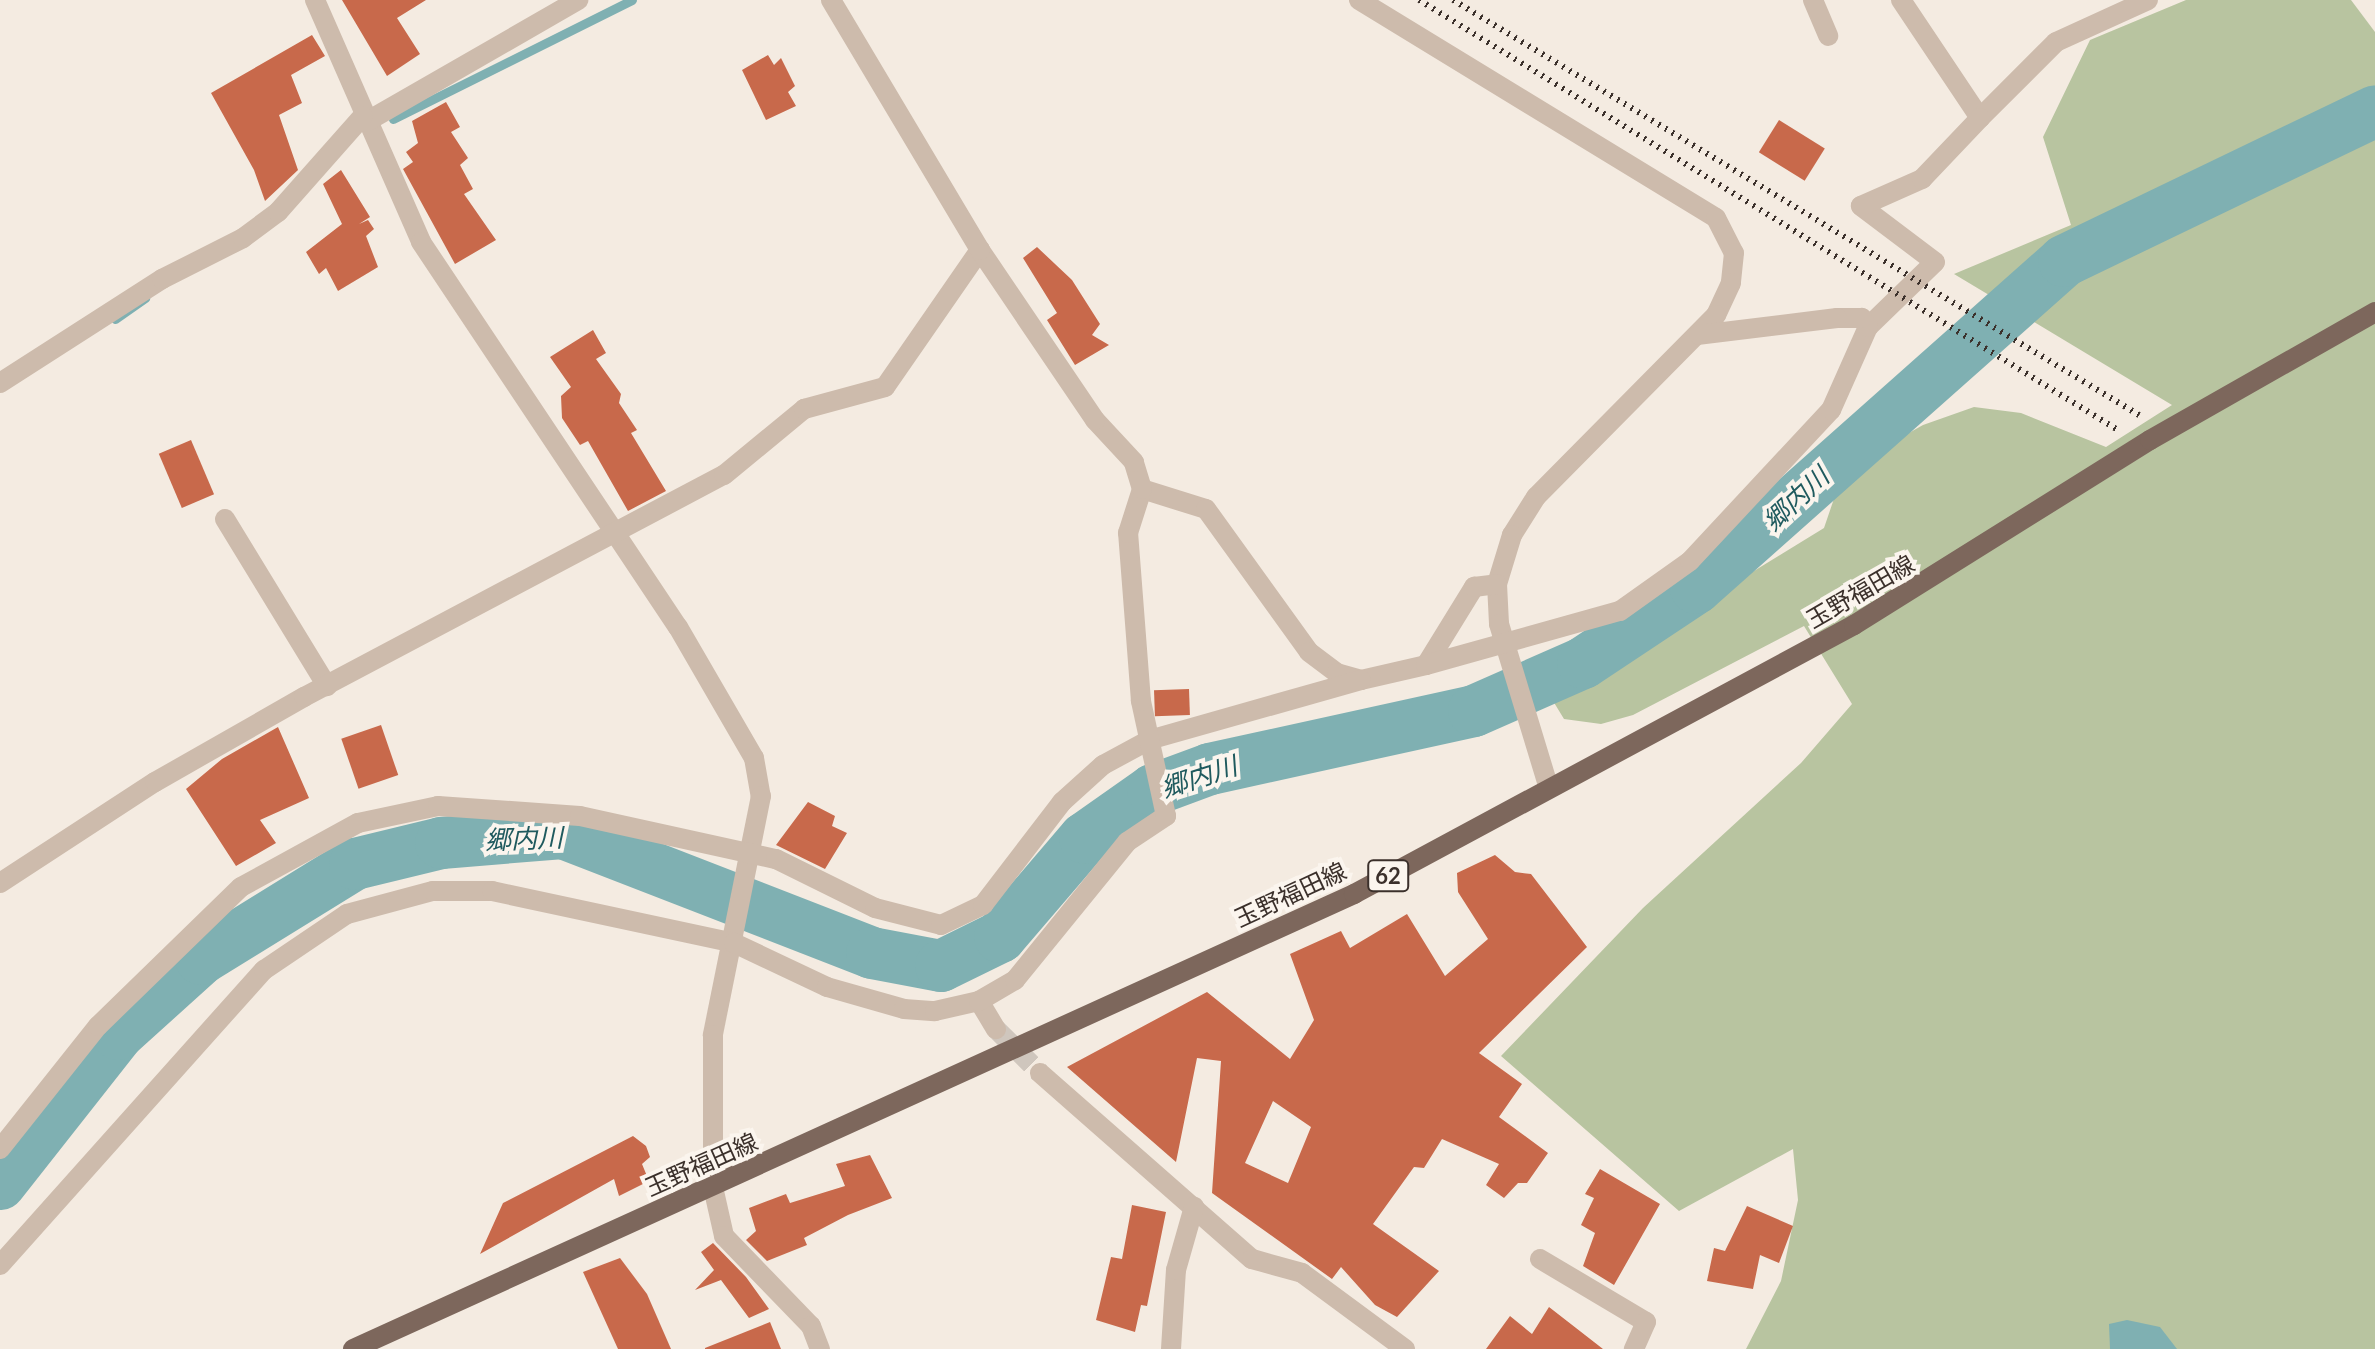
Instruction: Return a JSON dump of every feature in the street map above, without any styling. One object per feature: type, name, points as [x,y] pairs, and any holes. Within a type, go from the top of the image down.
[{"type":"main road","name":"玉野福田線","points":[[359,1348],[1354,894],[1854,625],[2150,440],[2375,312]]},
{"type":"street","points":[[315,0],[421,242],[616,531],[754,758],[761,796],[713,1035],[713,1187],[724,1236],[811,1326],[820,1349]]},
{"type":"street","points":[[0,383],[162,279],[243,238],[278,212],[365,119],[578,0]]},
{"type":"street","points":[[0,1265],[264,970],[347,914],[433,891],[492,891],[735,937],[827,987],[904,1009],[979,1001],[1015,980],[1127,842],[1166,816],[1151,745],[1128,533],[1142,489],[1134,462],[1095,420],[980,250],[831,0]]},
{"type":"street","points":[[1359,0],[1716,218],[1734,253],[1731,283],[1699,335],[1536,497],[1512,535],[1497,584],[1499,624],[1549,789]]},
{"type":"street","points":[[1813,0],[1828,36]]},
{"type":"street","points":[[1901,0],[1980,118]]},
{"type":"street","points":[[0,1149],[98,1026],[241,887],[358,823],[438,806],[564,815],[750,861],[875,908],[941,925],[983,905],[1062,802],[1103,765],[1151,745],[1311,694],[1620,611],[1690,561],[1831,410],[1868,327],[1935,262],[1861,206],[1922,179],[2056,42],[2148,0]]},
{"type":"street","points":[[0,883],[155,782],[327,686],[724,475],[804,409],[885,387],[980,250]]},
{"type":"street","points":[[1699,335],[1837,318],[1862,318],[1868,327]]},
{"type":"street","points":[[1142,489],[1206,509],[1309,652],[1337,673],[1361,680]]},
{"type":"street","points":[[225,519],[327,686]]},
{"type":"street","points":[[1426,665],[1474,587],[1497,584]]},
{"type":"street","points":[[1309,652],[1311,694]]},
{"type":"street","points":[[979,1001],[996,1029]]},
{"type":"street","points":[[1040,1073],[1252,1259],[1302,1273],[1405,1349]]},
{"type":"street","points":[[1171,1349],[1176,1270],[1194,1207]]},
{"type":"street","points":[[1540,1259],[1646,1322],[1634,1349]]},
{"type":"green space","points":[[2186,0],[2351,0],[2375,32],[2375,1349],[1746,1349],[1781,1281],[1798,1200],[1793,1149],[1679,1211],[1501,1056],[1643,908],[1801,763],[1852,704],[1804,626],[1633,715],[1601,724],[1564,719],[1550,696],[1824,528],[1839,484],[1870,455],[1923,425],[1974,407],[2021,413],[2106,447],[2172,405],[1954,274],[2071,225],[2043,137],[2090,40]]},
{"type":"water","points":[[2127,1320],[2160,1327],[2177,1349],[2110,1349],[2109,1324]]},
{"type":"building","points":[[342,0],[426,0],[397,18],[420,54],[387,76]]},
{"type":"building","points":[[312,35],[325,56],[291,75],[302,103],[279,115],[298,170],[265,201],[254,170],[211,93]]},
{"type":"building","points":[[768,55],[774,65],[781,58],[795,86],[788,92],[796,106],[766,120],[742,70]]},
{"type":"building","points":[[446,102],[460,127],[451,132],[468,158],[460,165],[473,189],[464,194],[496,240],[455,264],[403,169],[413,162],[406,152],[418,143],[412,121]]},
{"type":"building","points":[[1779,120],[1825,149],[1805,181],[1759,152]]},
{"type":"building","points":[[341,170],[370,217],[359,224],[368,220],[374,229],[366,236],[378,267],[338,291],[326,268],[319,274],[306,252],[342,224],[323,184]]},
{"type":"building","points":[[1037,247],[1072,280],[1100,324],[1092,335],[1109,345],[1075,365],[1047,320],[1057,313],[1023,258]]},
{"type":"building","points":[[593,330],[606,353],[596,359],[621,394],[619,403],[637,430],[631,433],[666,491],[628,511],[588,441],[580,445],[562,418],[561,396],[571,387],[550,357]]},
{"type":"building","points":[[191,440],[214,494],[182,508],[159,454]]},
{"type":"building","points":[[1189,689],[1190,715],[1155,716],[1154,690]]},
{"type":"building","points":[[381,725],[398,775],[359,789],[341,739]]},
{"type":"building","points":[[278,727],[309,798],[260,820],[276,843],[236,866],[186,789],[222,759]]},
{"type":"building","points":[[808,802],[835,816],[832,826],[847,833],[825,869],[776,845]]},
{"type":"building","points":[[1495,855],[1515,872],[1531,874],[1587,947],[1479,1053],[1522,1084],[1499,1117],[1548,1153],[1527,1183],[1518,1183],[1504,1198],[1486,1185],[1499,1164],[1442,1139],[1424,1168],[1414,1167],[1373,1224],[1439,1271],[1397,1317],[1375,1305],[1341,1267],[1332,1279],[1212,1193],[1221,1061],[1197,1058],[1176,1162],[1067,1067],[1207,992],[1290,1059],[1314,1020],[1290,954],[1341,931],[1350,948],[1407,914],[1445,976],[1488,939],[1458,892],[1457,873]],"holes":[[[1273,1101],[1311,1127],[1288,1183],[1245,1163]]]},
{"type":"building","points":[[633,1136],[646,1146],[650,1157],[642,1164],[649,1181],[619,1196],[614,1179],[480,1254],[503,1203]]},
{"type":"building","points":[[870,1155],[892,1198],[848,1215],[804,1238],[807,1245],[767,1261],[746,1240],[756,1231],[749,1208],[786,1194],[790,1203],[845,1186],[836,1164]]},
{"type":"building","points":[[1600,1169],[1660,1204],[1614,1285],[1583,1266],[1595,1233],[1581,1225],[1594,1198],[1585,1194]]},
{"type":"building","points":[[1132,1205],[1166,1212],[1147,1306],[1141,1305],[1135,1332],[1096,1320],[1111,1257],[1122,1259]]},
{"type":"building","points":[[1747,1206],[1793,1226],[1779,1263],[1760,1255],[1753,1289],[1707,1281],[1714,1248],[1725,1251]]},
{"type":"building","points":[[713,1243],[746,1277],[769,1309],[749,1318],[721,1280],[695,1290],[714,1270],[701,1252]]},
{"type":"building","points":[[620,1258],[647,1294],[671,1349],[618,1349],[583,1272]]},
{"type":"building","points":[[1549,1307],[1603,1349],[1486,1349],[1510,1316],[1532,1334]]},
{"type":"building","points":[[770,1322],[781,1349],[705,1349],[705,1348]]},
{"type":"waterway","points":[[393,119],[632,0]]},
{"type":"waterway","name":"郷内川","points":[[0,1184],[118,1034],[201,959],[355,864],[441,843],[563,833],[872,953],[941,966],[1000,937],[1085,838],[1153,790],[1210,769],[1474,711],[1583,663],[1696,588],[2064,261],[2375,111]]},
{"type":"waterway","points":[[115,319],[145,298]]},
{"type":"tunnel","points":[[996,1029],[1040,1073]]},
{"type":"railway","points":[[1419,0],[2118,430]]},
{"type":"railway","points":[[1453,0],[2139,415]]}]
